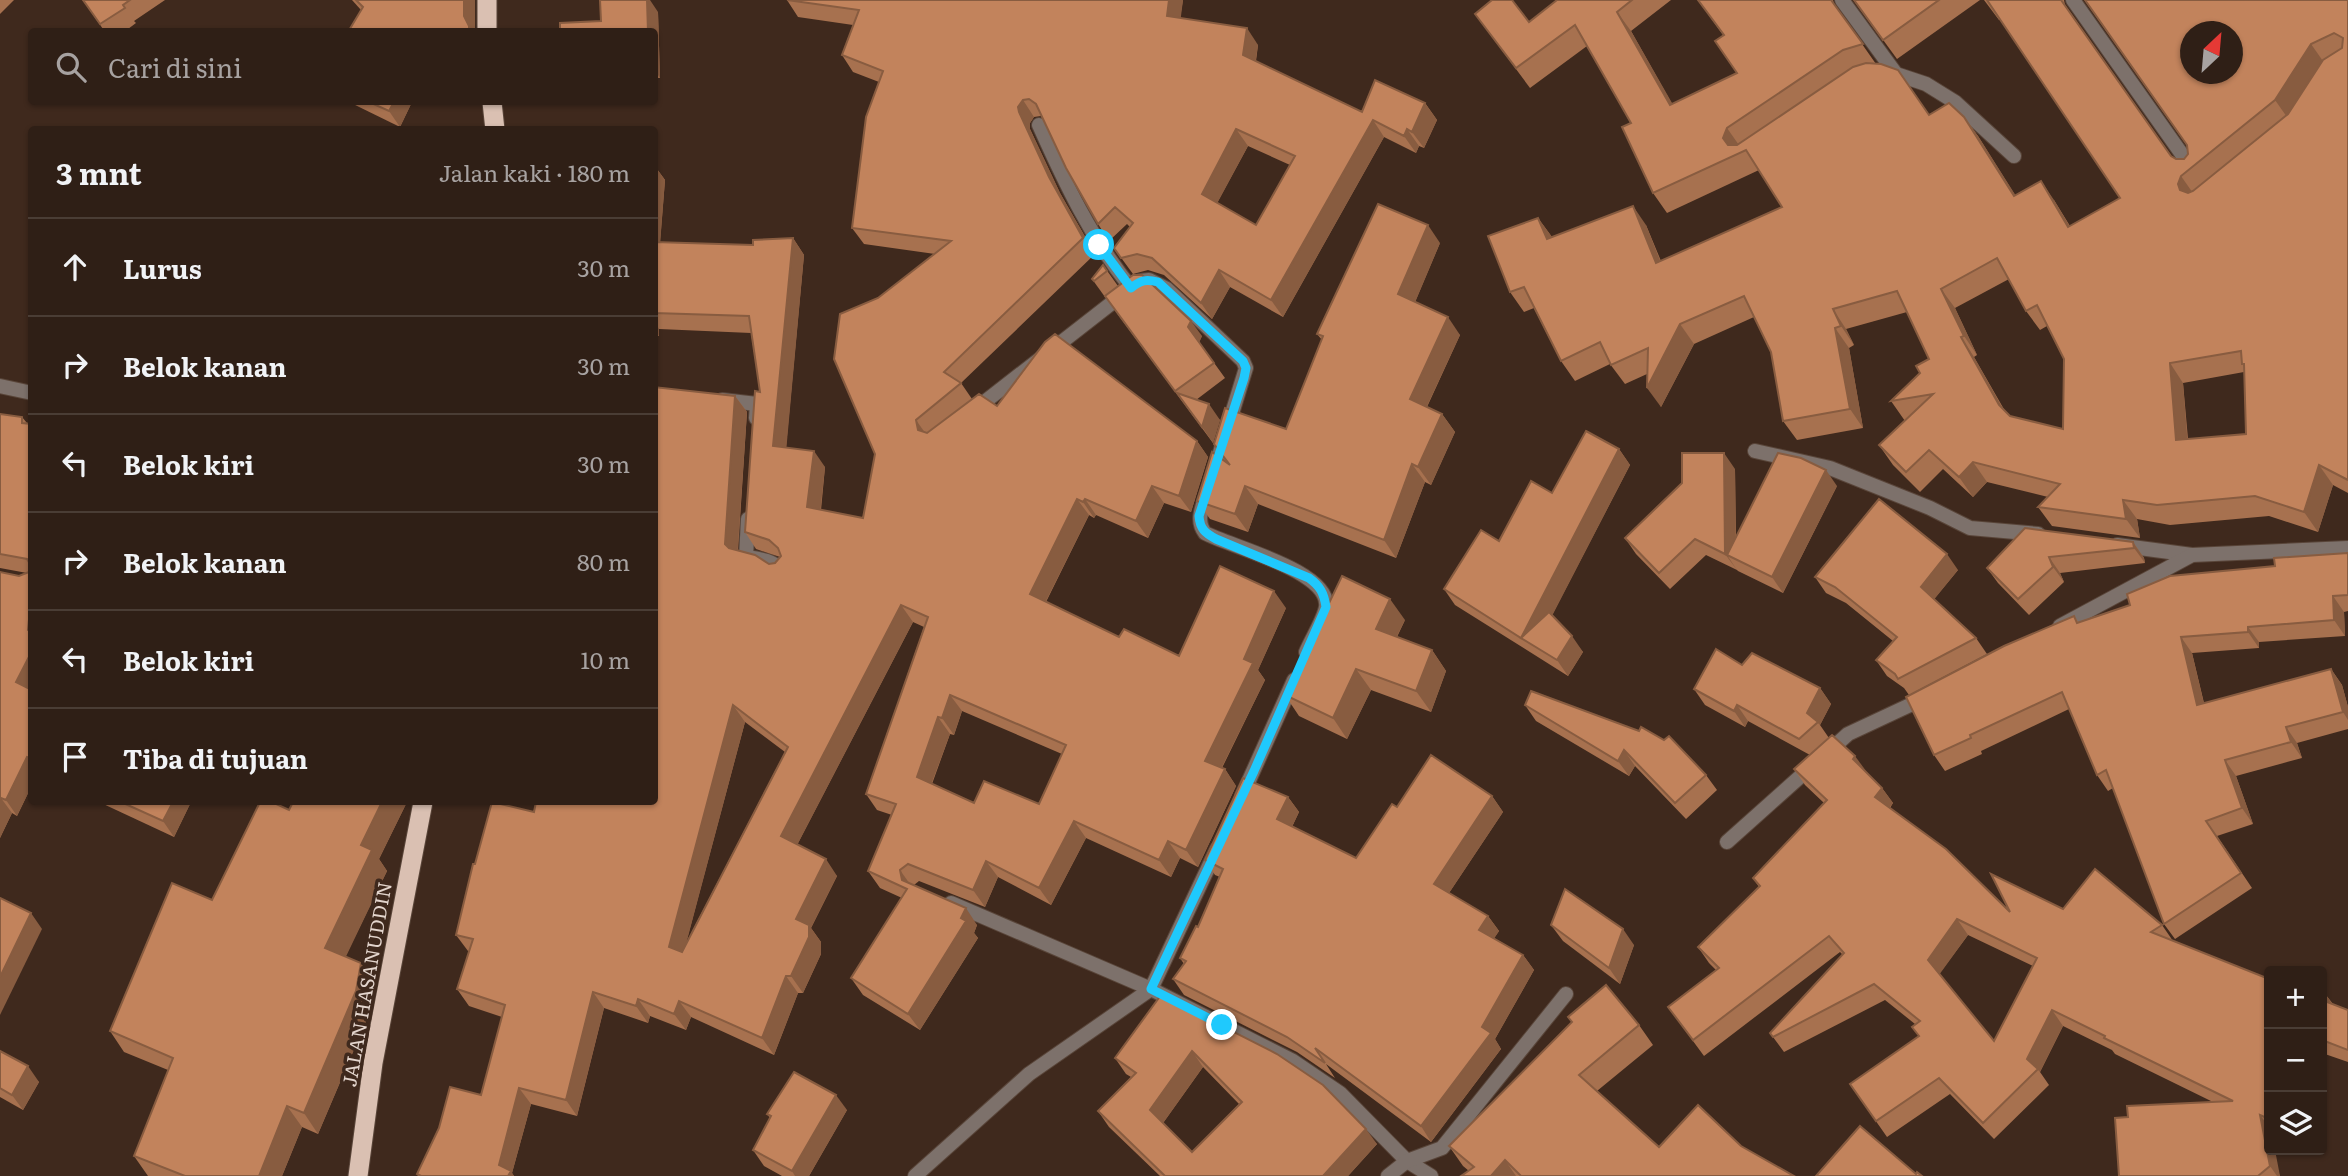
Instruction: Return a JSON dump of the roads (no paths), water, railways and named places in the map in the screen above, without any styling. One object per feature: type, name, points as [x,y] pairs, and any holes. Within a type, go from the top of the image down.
[{"type":"highway","points":[[487,0],[487,28]]},
{"type":"highway","points":[[492,105],[495,126]]},
{"type":"highway","name":"JALAN HASANUDDIN","points":[[358,1176],[373,1063],[421,805]]},
{"type":"street","points":[[1842,0],[1896,74]]},
{"type":"street","points":[[2073,0],[2193,170]]},
{"type":"street","points":[[1878,73],[1896,74],[1926,84],[1955,102],[2014,156]]},
{"type":"street","points":[[1039,125],[1079,211],[1131,288]]},
{"type":"street","points":[[958,423],[1140,281],[1158,282],[1243,361],[1246,368],[1199,516],[1200,526],[1205,533],[1216,539],[1309,578],[1324,595],[1326,607],[1237,807]]},
{"type":"street","points":[[0,386],[28,392]]},
{"type":"street","points":[[706,398],[757,404],[755,431]]},
{"type":"street","points":[[1755,450],[1830,467],[1930,508],[1970,528],[2056,536]]},
{"type":"street","points":[[750,501],[746,557],[766,560],[783,571]]},
{"type":"street","points":[[2097,542],[2192,555],[2348,548]]},
{"type":"street","points":[[2046,634],[2192,555]]},
{"type":"street","points":[[1727,842],[1848,734],[1942,690]]},
{"type":"street","points":[[915,1176],[1029,1074],[1151,989],[1225,832]]},
{"type":"street","points":[[933,895],[1151,989],[1293,1061],[1340,1093],[1407,1161],[1431,1176]]},
{"type":"street","points":[[1388,1176],[1407,1161],[1442,1148],[1566,993]]}]
